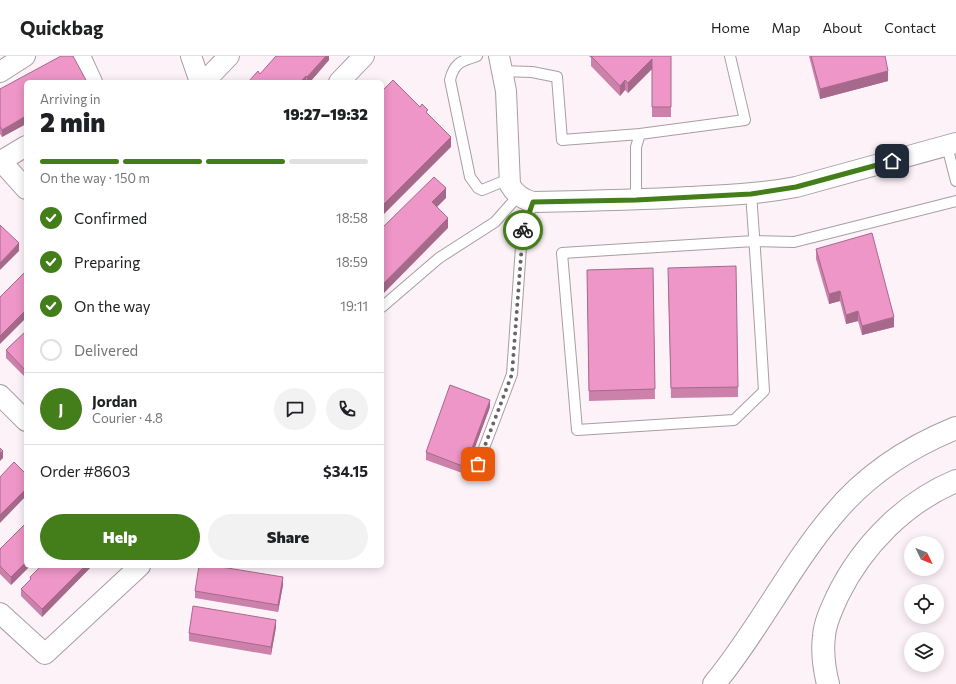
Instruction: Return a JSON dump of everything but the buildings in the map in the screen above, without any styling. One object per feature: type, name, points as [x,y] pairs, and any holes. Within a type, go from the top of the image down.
[{"type":"highway","points":[[714,684],[833,514],[859,487],[882,469],[934,437],[956,428]]},
{"type":"highway","points":[[828,684],[823,661],[824,634],[831,609],[845,581],[859,559],[885,530],[915,504],[947,484],[956,481]]},
{"type":"street","points":[[80,56],[91,80]]},
{"type":"street","points":[[191,56],[199,80]]},
{"type":"street","points":[[206,80],[229,56]]},
{"type":"street","points":[[341,80],[364,56]]},
{"type":"street","points":[[501,64],[520,192],[636,200],[751,194],[796,187],[952,144]]},
{"type":"street","points":[[24,147],[0,160],[24,187]]},
{"type":"street","points":[[0,395],[24,419]]},
{"type":"street","points":[[0,613],[45,654],[138,568]]},
{"type":"lane","points":[[476,56],[461,61],[452,70],[450,80],[470,177],[478,188],[482,190],[520,192]]},
{"type":"lane","points":[[501,64],[557,77],[562,140],[640,134],[745,120],[730,56]]},
{"type":"lane","points":[[636,200],[636,147],[640,134]]},
{"type":"lane","points":[[952,144],[956,181]]},
{"type":"lane","points":[[384,305],[439,258],[495,222],[520,192]]},
{"type":"lane","points":[[478,464],[512,374],[522,233],[520,192]]},
{"type":"lane","points":[[751,194],[754,241],[764,391],[734,420],[577,430],[562,253],[754,241],[794,242],[956,201]]},
{"type":"way so far","points":[[478,464],[512,374],[523,230]]},
{"type":"route","points":[[523,230],[533,202],[636,200],[751,194],[796,187],[892,161]]}]
